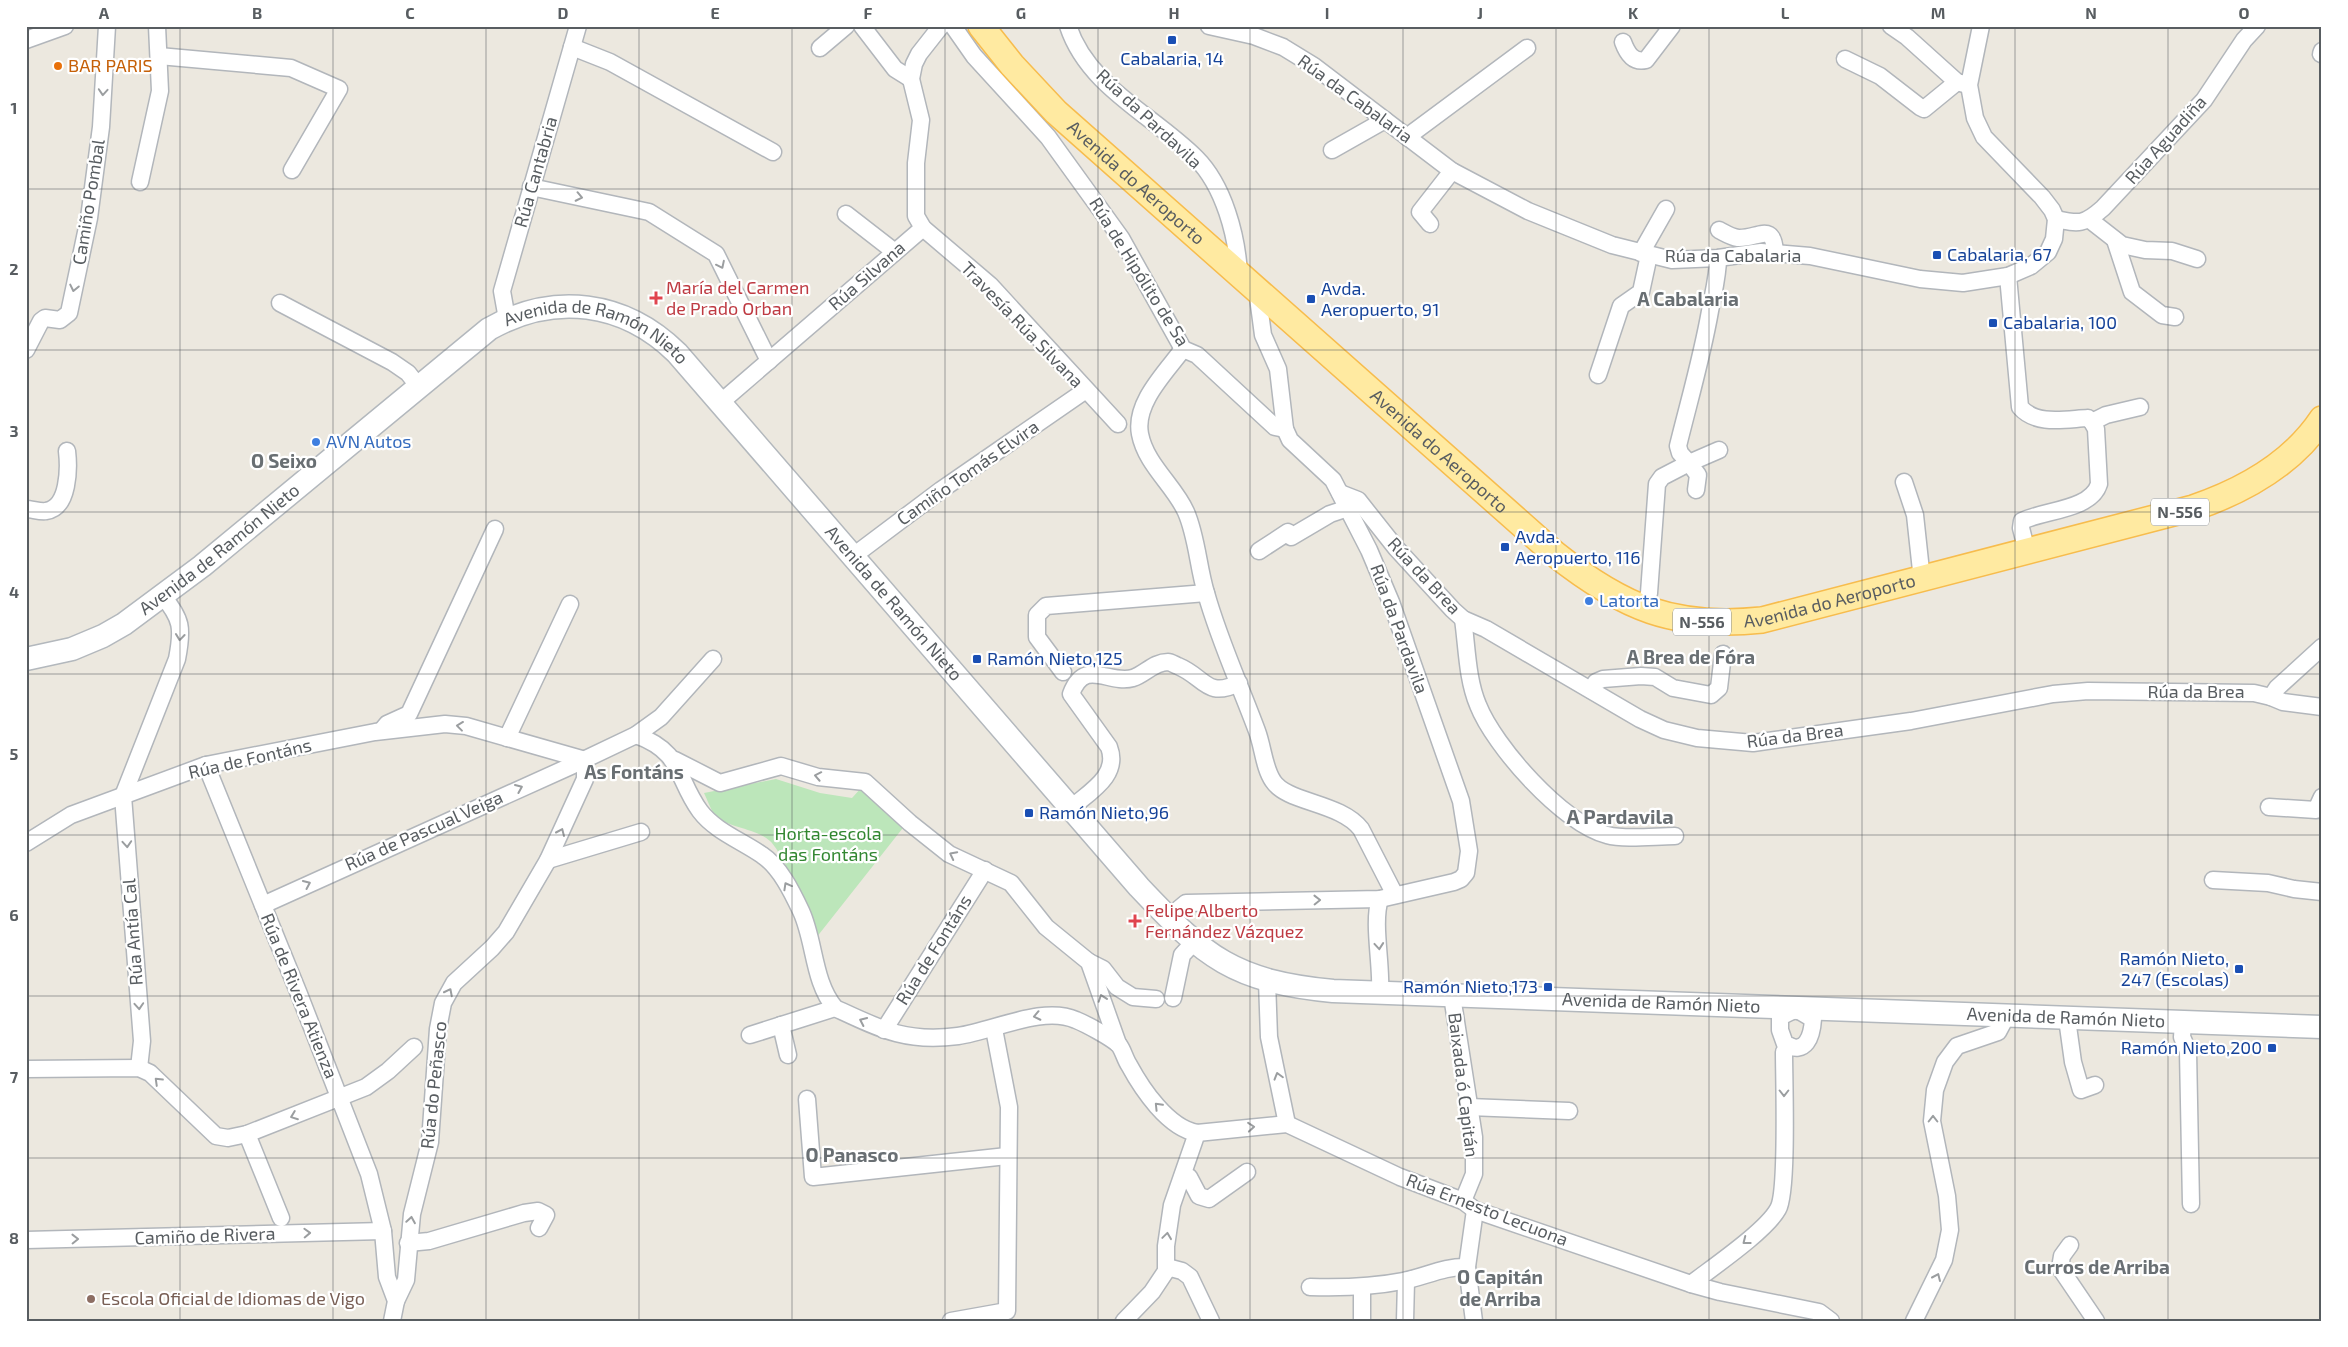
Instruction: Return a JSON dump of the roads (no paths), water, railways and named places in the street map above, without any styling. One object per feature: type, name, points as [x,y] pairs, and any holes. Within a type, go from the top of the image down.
[{"type":"main road","name":"Avenida do Aeroporto","points":[[981,26],[1012,65],[1056,112],[1555,554],[1606,591],[1644,609],[1684,620],[1701,622],[1738,623],[1762,620],[1922,580],[2193,508],[2223,497],[2266,474],[2285,460],[2322,419]]},
{"type":"main road","name":"Avenida de Ramón Nieto","points":[[26,659],[72,649],[103,636],[162,595],[202,566],[489,330],[507,319],[546,308],[588,308],[613,313],[636,322],[658,335],[720,403],[1070,809],[1168,918],[1194,942],[1220,961],[1267,981],[1306,988],[1380,993],[1796,1013],[2006,1017],[2322,1028]]},
{"type":"street","points":[[26,40],[65,26]]},
{"type":"street","name":"Camiño Pombal","points":[[26,350],[45,318],[60,320],[69,313],[89,218],[101,127],[107,26]]},
{"type":"street","points":[[140,182],[160,91],[157,26]]},
{"type":"street","name":"Rúa Cantabria","points":[[507,319],[502,291],[578,26]]},
{"type":"street","points":[[820,48],[846,26]]},
{"type":"street","points":[[862,26],[895,69],[911,79]]},
{"type":"street","points":[[923,228],[916,216],[916,163],[921,120],[911,79],[914,64],[919,54],[941,26]]},
{"type":"street","name":"Rúa de Hipólito de Sa","points":[[953,26],[974,56],[1048,137],[1121,238],[1183,349],[1197,354],[1275,427],[1285,429]]},
{"type":"street","name":"Rúa da Pardavila","points":[[1068,26],[1073,42],[1105,83],[1197,159],[1212,180],[1235,239],[1263,335],[1278,369],[1285,429],[1290,440],[1333,480],[1370,550],[1395,612],[1461,801],[1470,851],[1466,873],[1461,879],[1388,897],[1186,903],[1168,918]]},
{"type":"street","name":"Rúa da Cabalaria","points":[[1209,26],[1254,36],[1283,47],[1314,66],[1452,171],[1528,211],[1612,245],[1645,254],[1672,260],[1775,253],[1842,261],[1947,283],[1978,282],[2008,276],[2032,266],[2048,252],[2054,239],[2056,219]]},
{"type":"street","points":[[1623,42],[1631,57],[1636,61],[1646,60],[1672,26]]},
{"type":"street","points":[[1891,26],[1963,84],[1984,137],[2042,197],[2056,219],[2078,224],[2090,220],[2122,245],[2145,250],[2172,250],[2197,259]]},
{"type":"street","points":[[1845,59],[1880,76],[1920,108],[1924,108],[1963,84],[1981,26]]},
{"type":"street","name":"Rúa Aguadiña","points":[[2090,220],[2204,100],[2241,33],[2257,26]]},
{"type":"street","points":[[572,47],[610,62],[773,152]]},
{"type":"street","points":[[1407,137],[1527,48]]},
{"type":"street","points":[[159,56],[291,68],[339,89],[292,170]]},
{"type":"street","points":[[1332,150],[1385,120]]},
{"type":"street","points":[[1430,224],[1420,212],[1452,171]]},
{"type":"street","points":[[531,187],[649,212],[716,254],[769,361]]},
{"type":"street","points":[[1598,375],[1621,306],[1641,292],[1645,254],[1666,209]]},
{"type":"street","points":[[846,214],[895,252]]},
{"type":"street","name":"Rúa Silvana","points":[[720,403],[923,228]]},
{"type":"street","name":"Travesía Rúa Silvana","points":[[923,228],[990,286],[1118,424]]},
{"type":"street","points":[[1719,230],[1740,238],[1766,234],[1772,236],[1775,239],[1775,253]]},
{"type":"street","points":[[2115,240],[2132,292],[2162,315],[2174,317]]},
{"type":"street","points":[[1696,490],[1698,475],[1680,453],[1678,446],[1692,398],[1718,270],[1718,258]]},
{"type":"street","points":[[2008,276],[2020,407],[2025,412],[2040,418],[2088,418],[2092,422],[2096,438],[2099,484],[2097,491],[2090,499],[2081,503],[2022,521],[2021,528],[2027,552]]},
{"type":"street","points":[[280,303],[392,362],[408,373],[419,387]]},
{"type":"street","points":[[1183,349],[1158,382],[1140,413],[1140,434],[1150,458],[1183,504],[1189,519],[1206,593],[1274,782],[1282,790],[1345,814],[1354,820],[1388,897],[1376,916],[1381,975],[1380,993]]},
{"type":"street","name":"Camiño Tomás Elvira","points":[[852,557],[941,490],[1086,390]]},
{"type":"street","points":[[2092,422],[2106,415],[2140,407]]},
{"type":"street","points":[[1644,609],[1649,593],[1657,484],[1662,478],[1689,463],[1719,450]]},
{"type":"street","points":[[26,509],[46,511],[56,507],[63,496],[70,469],[66,451]]},
{"type":"street","points":[[1904,482],[1915,515],[1922,580]]},
{"type":"street","points":[[1258,552],[1288,532],[1291,537],[1330,514],[1344,500]]},
{"type":"street","name":"Rúa da Brea","points":[[1344,500],[1358,500],[1396,548],[1464,619],[1486,628],[1591,690],[1664,730],[1696,738],[1746,743],[1911,722],[2053,694],[2088,691],[2254,693],[2283,702],[2322,707]]},
{"type":"street","name":"Rúa de Fontáns","points":[[380,732],[387,724],[409,714],[495,529]]},
{"type":"street","points":[[1063,672],[1037,637],[1037,615],[1046,606],[1206,593]]},
{"type":"street","points":[[123,796],[176,659],[180,641],[181,626],[178,617],[162,595]]},
{"type":"street","points":[[507,738],[570,604]]},
{"type":"street","points":[[1464,619],[1469,667],[1478,705],[1492,730],[1536,786],[1559,807],[1592,830],[1608,836],[1675,836]]},
{"type":"street","name":"Rúa da Brea","points":[[2271,697],[2277,688],[2322,647]]},
{"type":"street","points":[[1591,690],[1596,682],[1603,679],[1641,676],[1655,678],[1673,688],[1711,695],[1719,688],[1723,654]]},
{"type":"street","points":[[585,760],[636,735],[661,717],[713,659]]},
{"type":"street","points":[[1070,809],[1106,778],[1112,766],[1113,757],[1109,747],[1071,694],[1075,683],[1081,676],[1095,674],[1133,678],[1154,665],[1168,662],[1186,670],[1209,687],[1224,690],[1239,683]]},
{"type":"street","name":"Rúa de Fontáns","points":[[26,843],[71,815],[206,765],[380,732],[445,724],[466,726],[585,760]]},
{"type":"street","points":[[636,735],[647,739],[675,760],[720,783],[781,766],[818,776],[865,782],[910,823],[949,854],[1011,883],[1046,927],[1090,962],[1103,969],[1117,987],[1133,997],[1156,999]]},
{"type":"street","name":"Rúa do Peñasco","points":[[392,1321],[396,1301],[406,1280],[412,1214],[430,1142],[438,1029],[443,1004],[454,983],[492,948],[506,932],[548,860],[584,779],[585,760]]},
{"type":"street","name":"Rúa de Pascual Veiga","points":[[263,905],[585,760]]},
{"type":"street","points":[[675,760],[700,811],[717,826],[764,856],[779,872],[802,912],[819,973],[829,1000],[835,1008],[896,1035],[917,1037],[957,1036],[994,1029],[1039,1015],[1059,1014],[1076,1020],[1118,1044]]},
{"type":"street","name":"Rúa de Rivera Atienza","points":[[206,765],[369,1174],[383,1231],[387,1277],[396,1301]]},
{"type":"street","name":"Rúa Antía Cal","points":[[123,796],[142,1041],[139,1068]]},
{"type":"street","points":[[2269,807],[2316,810],[2322,797]]},
{"type":"street","points":[[548,860],[641,832]]},
{"type":"street","name":"Rúa de Fontáns","points":[[884,1030],[985,870]]},
{"type":"street","points":[[2213,880],[2268,883],[2294,889],[2322,892]]},
{"type":"street","points":[[1173,998],[1182,955],[1194,942]]},
{"type":"street","points":[[1090,962],[1118,1044],[1146,1094],[1186,1131],[1197,1133],[1287,1124],[1268,1037],[1267,981]]},
{"type":"street","name":"Baixada ó Capitán","points":[[1452,996],[1474,1137],[1474,1174],[1469,1205],[1467,1267],[1474,1321]]},
{"type":"street","points":[[750,1035],[835,1008]]},
{"type":"street","points":[[1796,1013],[1809,1041],[1800,1047],[1790,1046],[1782,1039],[1796,1013]]},
{"type":"street","points":[[1914,1321],[1944,1260],[1950,1230],[1947,1196],[1932,1121],[1935,1090],[1945,1062],[1958,1046],[1998,1032],[2006,1017]]},
{"type":"street","points":[[2067,1019],[2073,1062],[2082,1090],[2095,1085]]},
{"type":"street","points":[[2183,1023],[2182,1037],[2188,1051],[2191,1204]]},
{"type":"street","points":[[781,1025],[788,1055]]},
{"type":"street","points":[[951,1321],[1007,1311],[1007,1156],[1009,1107],[994,1029]]},
{"type":"street","points":[[1691,1284],[1766,1225],[1779,1208],[1783,1186],[1784,1052],[1790,1046]]},
{"type":"street","points":[[26,1069],[139,1068],[150,1073],[216,1136],[228,1138],[247,1134],[340,1099],[366,1087],[414,1048]]},
{"type":"street","points":[[807,1100],[813,1176],[1007,1156]]},
{"type":"street","points":[[1469,1107],[1569,1111]]},
{"type":"street","name":"Rúa Ernesto Lecuona","points":[[1287,1124],[1400,1176],[1469,1205],[1691,1284],[1720,1292],[1819,1312],[1831,1321]]},
{"type":"street","points":[[1124,1321],[1152,1292],[1167,1267],[1166,1246],[1172,1205],[1197,1133]]},
{"type":"street","points":[[247,1134],[280,1218]]},
{"type":"street","points":[[1183,1175],[1188,1177],[1199,1196],[1209,1199],[1247,1172]]},
{"type":"street","points":[[408,1242],[429,1242],[524,1213],[538,1212],[546,1215],[539,1228]]},
{"type":"street","name":"Camiño de Rivera","points":[[26,1240],[383,1231]]},
{"type":"street","points":[[2070,1245],[2062,1256],[2060,1268],[2096,1321]]},
{"type":"street","points":[[1310,1287],[1362,1286],[1406,1281],[1455,1266],[1467,1267]]},
{"type":"street","points":[[1167,1267],[1182,1271],[1190,1277],[1211,1321]]},
{"type":"street","points":[[1405,1321],[1406,1281]]},
{"type":"street","points":[[1362,1286],[1362,1321]]},
{"type":"place","name":"Cabalaria, 14","points":[[1172,40]]},
{"type":"place","name":"BAR PARIS","points":[[58,66]]},
{"type":"place","name":"Cabalaria, 67","points":[[1937,255]]},
{"type":"place","name":"María del Carmen de Prado Orban","points":[[656,298]]},
{"type":"place","name":"Avda. Aeropuerto, 91","points":[[1311,299]]},
{"type":"place","name":"Cabalaria, 100","points":[[1993,323]]},
{"type":"place","name":"AVN Autos","points":[[316,442]]},
{"type":"place","name":"Avda. Aeropuerto, 116","points":[[1505,547]]},
{"type":"place","name":"Latorta","points":[[1589,601]]},
{"type":"place","name":"Ramón Nieto,125","points":[[977,659]]},
{"type":"place","name":"Ramón Nieto,96","points":[[1029,813]]},
{"type":"place","name":"Felipe Alberto Fernández Vázquez","points":[[1135,921]]},
{"type":"place","name":"Ramón Nieto, 247 (Escolas)","points":[[2239,969]]},
{"type":"place","name":"Ramón Nieto,173","points":[[1548,987]]},
{"type":"place","name":"Ramón Nieto,200","points":[[2272,1048]]},
{"type":"place","name":"Escola Oficial de Idiomas de Vigo","points":[[91,1299]]},
{"type":"district","name":"A Cabalaria","points":[[1688,299]]},
{"type":"district","name":"O Seixo","points":[[284,461]]},
{"type":"district","name":"A Brea de Fóra","points":[[1691,657]]},
{"type":"district","name":"As Fontáns","points":[[634,772]]},
{"type":"district","name":"A Pardavila","points":[[1620,817]]},
{"type":"district","name":"O Panasco","points":[[852,1155]]},
{"type":"district","name":"Curros de Arriba","points":[[2097,1267]]},
{"type":"district","name":"O Capitán de Arriba","points":[[1500,1288]]},
{"type":"park label","name":"Horta-escola das Fontáns","points":[[828,844]]}]
